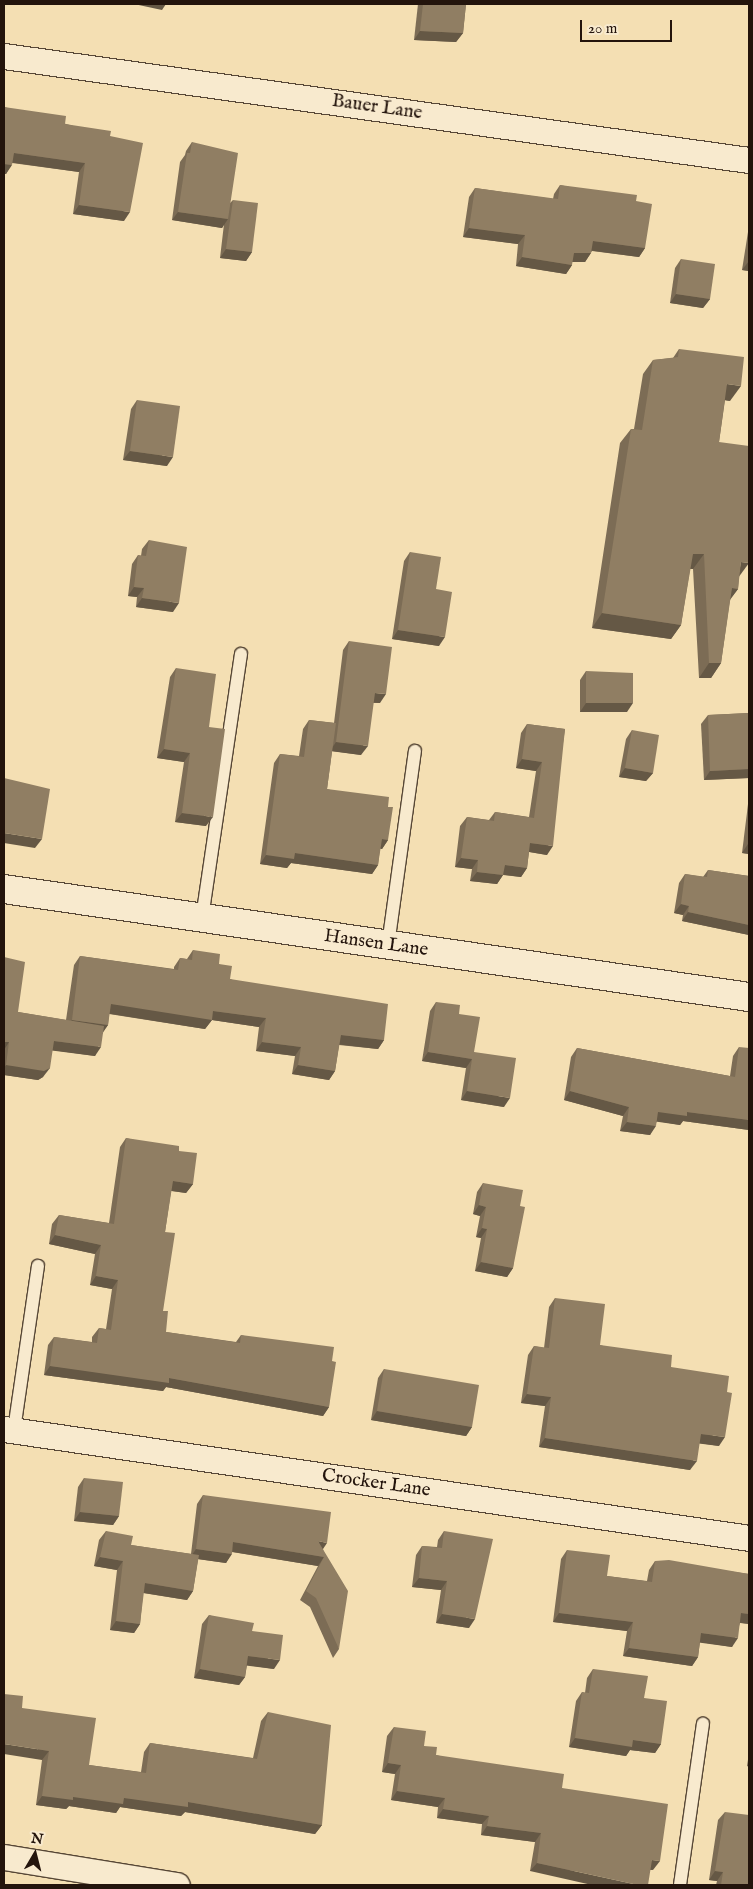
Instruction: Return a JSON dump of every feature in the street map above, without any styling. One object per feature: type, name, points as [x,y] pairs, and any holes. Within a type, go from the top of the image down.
[{"type":"street","name":"Bauer Lane","points":[[4,56],[749,160]]},
{"type":"street","name":"Hansen Lane","points":[[4,889],[749,997]]},
{"type":"street","name":"Crocker Lane","points":[[9,1430],[749,1538]]},
{"type":"street","points":[[4,1857],[178,1885]]},
{"type":"lane","points":[[202,918],[241,654]]},
{"type":"lane","points":[[388,945],[415,752]]},
{"type":"lane","points":[[9,1430],[38,1266]]},
{"type":"lane","points":[[680,1885],[703,1724]]},
{"type":"building","points":[[423,4],[466,4],[463,33],[420,31]]},
{"type":"building","points":[[4,107],[66,116],[65,124],[111,131],[110,136],[143,143],[130,212],[79,205],[85,163],[14,153],[12,165],[4,164]]},
{"type":"building","points":[[192,142],[238,153],[228,219],[178,212],[187,153],[190,153]]},
{"type":"building","points":[[560,185],[637,195],[636,201],[652,204],[645,248],[593,241],[591,253],[574,253],[572,265],[522,257],[525,235],[469,228],[475,188],[558,199]]},
{"type":"building","points":[[233,200],[258,203],[252,252],[226,249]]},
{"type":"building","points":[[681,259],[715,264],[710,299],[676,294]]},
{"type":"building","points":[[679,349],[744,357],[741,386],[727,384],[719,442],[749,446],[749,563],[741,562],[738,589],[732,588],[721,663],[709,663],[704,554],[693,554],[681,625],[602,613],[631,429],[642,430],[653,360],[678,357]]},
{"type":"building","points":[[137,400],[180,406],[173,457],[130,451]]},
{"type":"building","points":[[149,540],[187,547],[179,603],[142,598],[144,588],[134,587],[138,555],[146,556]]},
{"type":"building","points":[[410,552],[441,557],[436,589],[452,592],[445,637],[398,630]]},
{"type":"building","points":[[349,641],[392,647],[386,694],[375,693],[368,746],[336,742]]},
{"type":"building","points":[[176,668],[216,674],[209,727],[225,729],[213,817],[182,813],[190,753],[164,749]]},
{"type":"building","points":[[586,671],[633,673],[633,703],[586,703]]},
{"type":"building","points":[[749,713],[749,769],[710,771],[708,715]]},
{"type":"building","points":[[309,720],[336,723],[327,789],[389,797],[388,807],[393,807],[388,840],[382,839],[378,865],[295,853],[294,859],[266,855],[280,754],[304,757]]},
{"type":"building","points":[[527,724],[565,729],[553,846],[530,843],[527,868],[505,865],[503,875],[477,872],[478,860],[461,858],[467,817],[494,821],[495,812],[534,818],[542,762],[522,759]]},
{"type":"building","points":[[632,730],[659,735],[653,773],[625,768]]},
{"type":"building","points":[[4,778],[50,789],[42,839],[4,833]]},
{"type":"building","points":[[708,870],[749,876],[749,925],[688,912],[689,906],[681,904],[685,874],[707,877]]},
{"type":"building","points":[[193,950],[220,954],[219,964],[232,966],[230,979],[388,1004],[384,1040],[341,1035],[335,1071],[298,1065],[301,1047],[262,1042],[266,1018],[213,1011],[212,1020],[111,1004],[108,1025],[72,1020],[80,956],[178,970],[180,958],[192,960]]},
{"type":"building","points":[[4,957],[25,962],[18,1012],[104,1026],[101,1047],[54,1041],[50,1068],[44,1071],[6,1065],[9,1042],[4,1042]]},
{"type":"building","points":[[436,1002],[460,1005],[459,1014],[480,1017],[474,1052],[516,1058],[510,1098],[467,1091],[472,1059],[428,1052]]},
{"type":"building","points":[[739,1047],[749,1048],[749,1120],[687,1112],[687,1116],[658,1112],[656,1126],[627,1122],[629,1107],[570,1091],[577,1048],[735,1077]]},
{"type":"building","points":[[126,1138],[179,1146],[179,1151],[197,1153],[193,1184],[173,1181],[165,1232],[175,1233],[163,1311],[168,1311],[166,1332],[240,1343],[241,1335],[334,1347],[332,1361],[336,1362],[329,1407],[169,1378],[169,1383],[50,1366],[54,1337],[97,1343],[99,1328],[111,1330],[118,1280],[96,1276],[101,1245],[55,1235],[59,1215],[114,1224]]},
{"type":"building","points":[[483,1183],[523,1190],[520,1206],[525,1207],[513,1268],[481,1262],[487,1229],[482,1228],[486,1207],[479,1205]]},
{"type":"building","points":[[555,1298],[605,1304],[600,1345],[672,1355],[671,1367],[729,1376],[727,1392],[732,1393],[725,1437],[701,1434],[697,1461],[545,1438],[551,1397],[527,1394],[534,1346],[549,1348]]},
{"type":"building","points":[[384,1369],[479,1385],[472,1427],[377,1411]]},
{"type":"building","points":[[84,1478],[123,1482],[119,1516],[80,1512]]},
{"type":"building","points":[[203,1495],[331,1512],[327,1543],[318,1541],[348,1591],[339,1649],[316,1598],[306,1591],[324,1557],[233,1542],[232,1554],[196,1549]]},
{"type":"building","points":[[106,1531],[133,1536],[131,1545],[199,1555],[193,1591],[145,1583],[140,1624],[116,1621],[123,1561],[100,1557]]},
{"type":"building","points":[[444,1531],[493,1539],[475,1619],[442,1614],[447,1581],[419,1578],[422,1546],[442,1548]]},
{"type":"building","points":[[567,1550],[610,1555],[607,1576],[652,1582],[655,1561],[669,1560],[749,1574],[749,1614],[741,1613],[738,1638],[701,1633],[698,1657],[629,1648],[633,1622],[559,1613]]},
{"type":"building","points":[[209,1615],[254,1623],[252,1631],[283,1635],[280,1660],[248,1656],[245,1677],[200,1669]]},
{"type":"building","points":[[593,1669],[648,1676],[644,1698],[667,1701],[661,1744],[633,1740],[632,1747],[575,1738],[582,1692],[589,1693]]},
{"type":"building","points":[[4,1694],[23,1696],[22,1708],[96,1718],[89,1765],[146,1773],[150,1743],[257,1759],[268,1712],[331,1725],[322,1825],[188,1802],[188,1807],[124,1798],[123,1804],[73,1797],[73,1800],[42,1796],[49,1751],[4,1744]]},
{"type":"building","points":[[394,1727],[426,1731],[424,1746],[437,1747],[436,1755],[564,1774],[562,1788],[668,1804],[660,1861],[652,1860],[648,1885],[638,1885],[537,1863],[541,1833],[487,1826],[489,1816],[443,1809],[445,1798],[397,1791],[401,1765],[388,1763]]},
{"type":"building","points":[[725,1812],[749,1815],[749,1885],[721,1885],[723,1872],[715,1871]]}]
